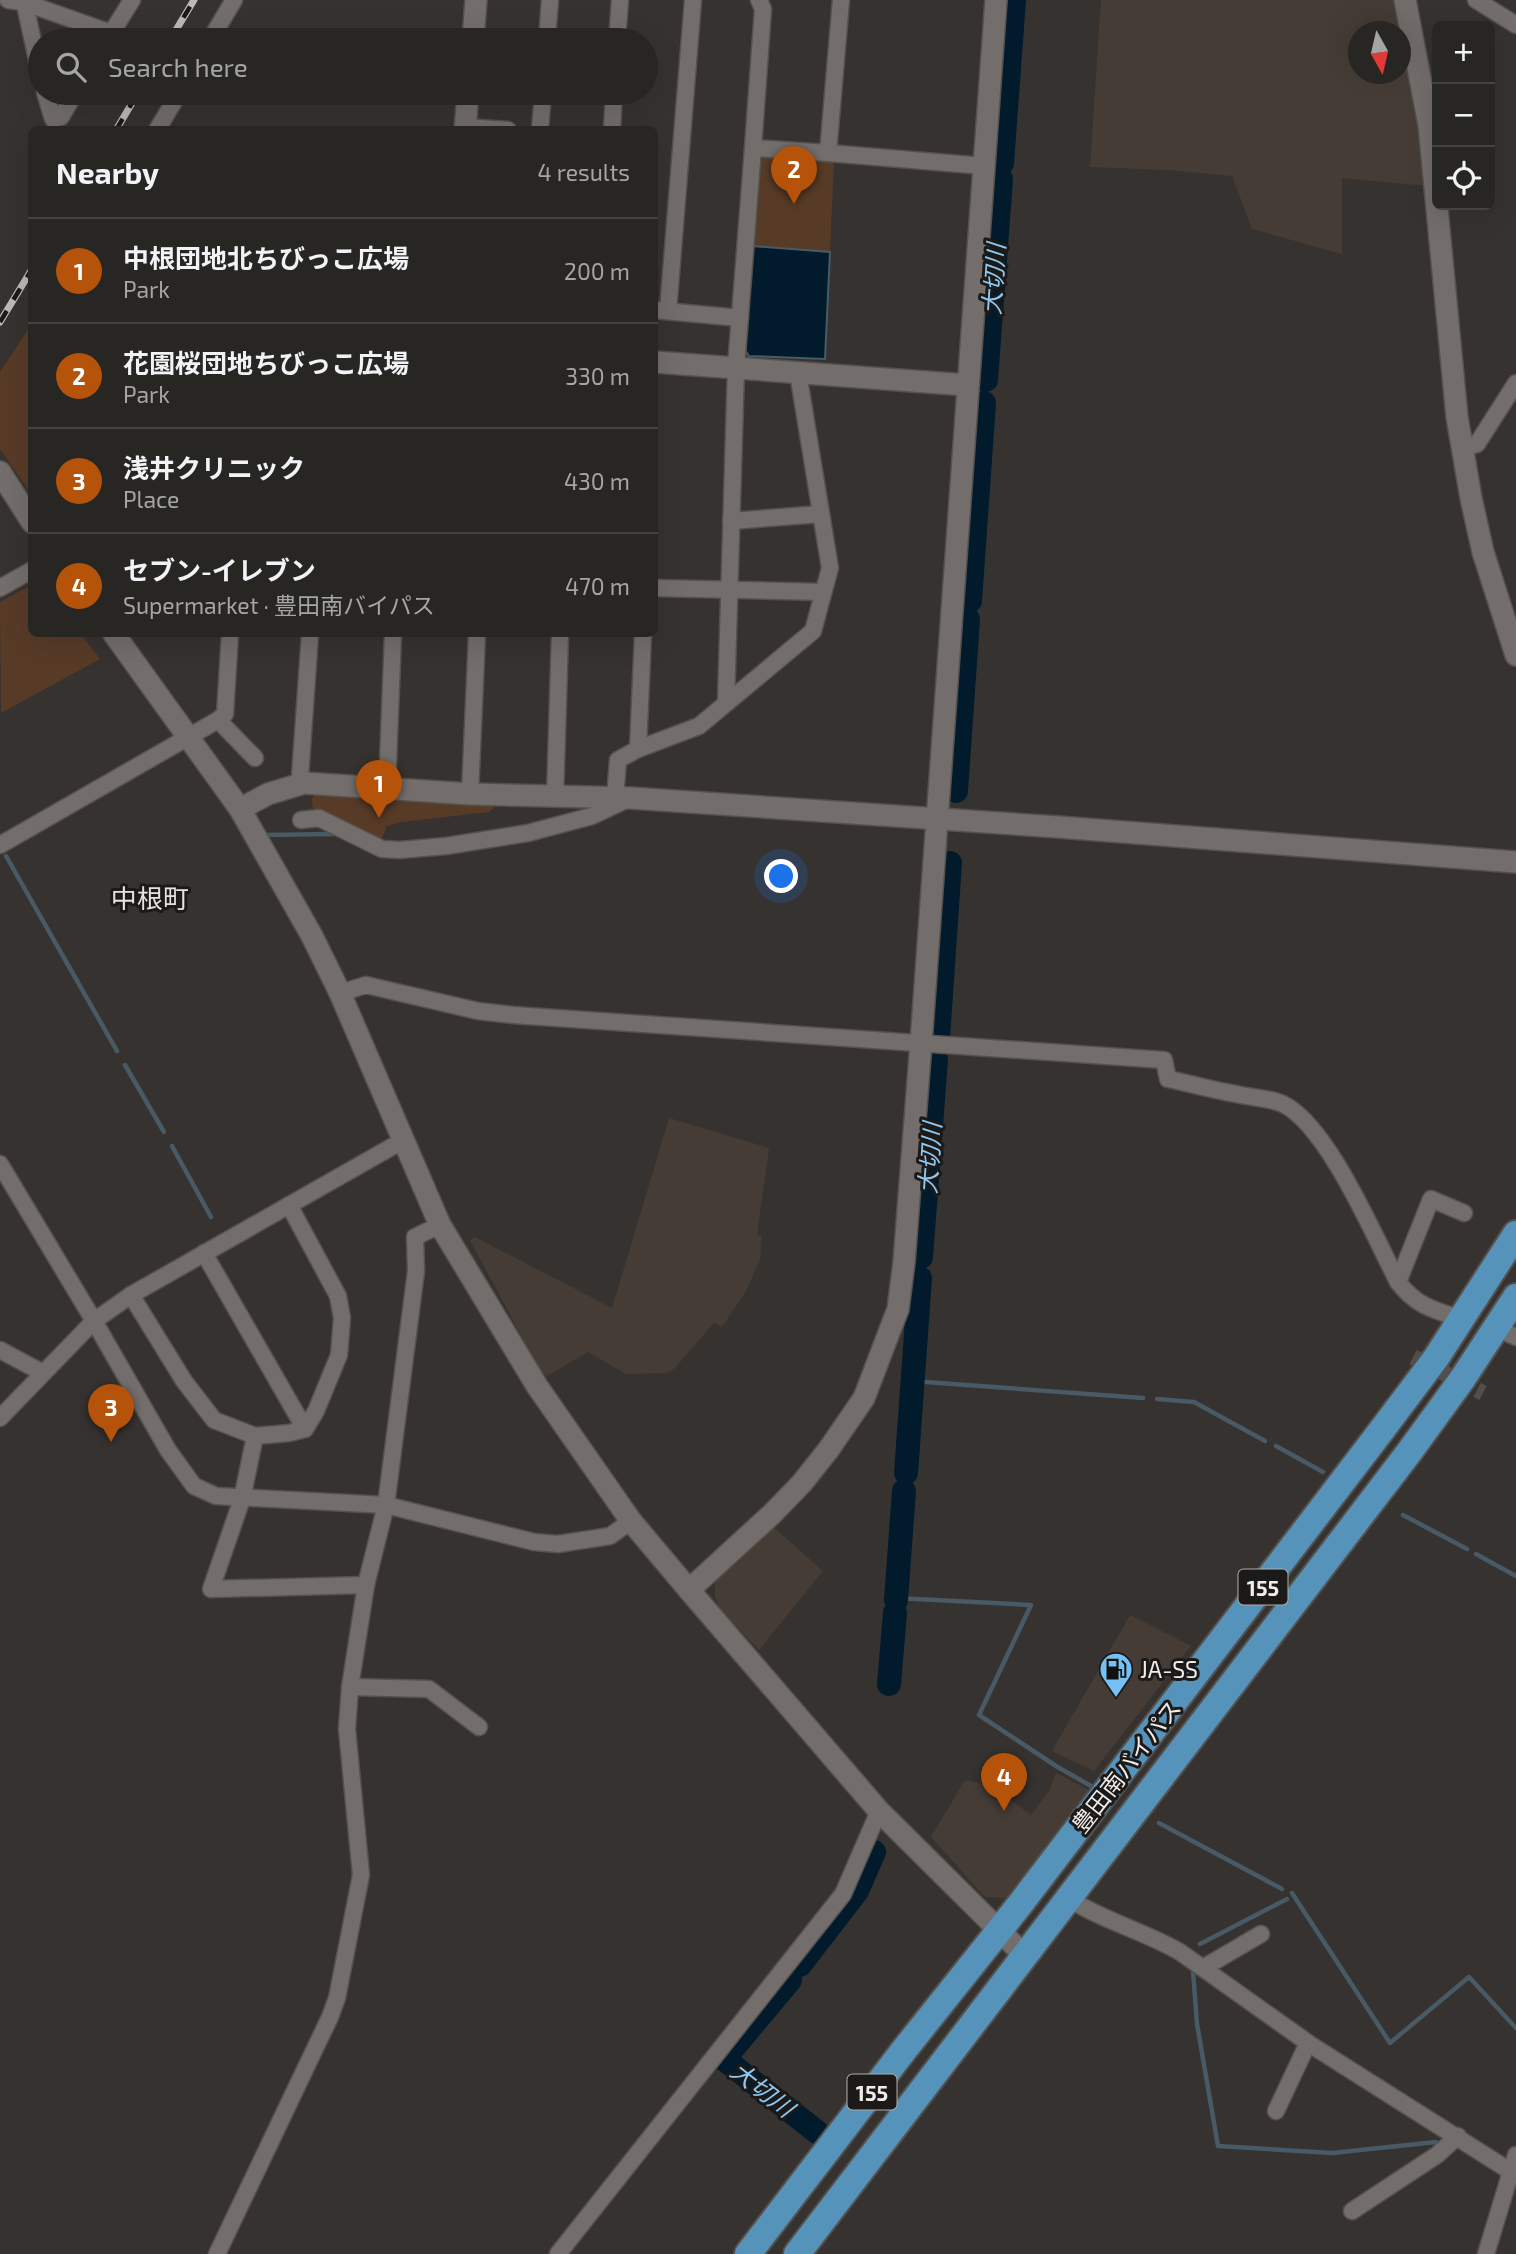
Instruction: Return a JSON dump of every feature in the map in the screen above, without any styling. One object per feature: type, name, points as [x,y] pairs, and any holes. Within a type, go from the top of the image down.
[{"type":"highway","name":"豊田南バイパス","points":[[748,2254],[1381,1431],[1462,1319],[1512,1243]]},
{"type":"highway","name":"豊田南バイパス","points":[[797,2254],[1410,1451],[1506,1333],[1516,1297]]},
{"type":"highway","name":"155","points":[[999,1931],[1012,1933],[1023,1927],[1118,1803],[1139,1781],[1176,1753],[1189,1739]]},
{"type":"street","points":[[115,28],[132,0]]},
{"type":"street","points":[[217,28],[234,0]]},
{"type":"street","points":[[474,28],[476,0]]},
{"type":"street","points":[[548,28],[550,0]]},
{"type":"street","points":[[618,28],[620,0]]},
{"type":"street","points":[[693,0],[661,310],[740,318]]},
{"type":"street","points":[[726,702],[736,367],[764,9],[760,0]]},
{"type":"street","points":[[828,153],[841,0]]},
{"type":"street","points":[[689,1590],[802,1483],[829,1449],[864,1398],[898,1309],[921,1043],[996,0]]},
{"type":"street","points":[[1405,0],[1429,125],[1457,417],[1483,552],[1516,655]]},
{"type":"street","points":[[1476,0],[1516,25]]},
{"type":"street","points":[[18,1],[86,28]]},
{"type":"street","points":[[18,1],[28,34]]},
{"type":"street","points":[[49,105],[53,119],[61,117],[68,105]]},
{"type":"street","points":[[159,126],[172,105]]},
{"type":"street","points":[[466,126],[467,105]]},
{"type":"street","points":[[540,126],[542,105]]},
{"type":"street","points":[[612,126],[613,105]]},
{"type":"street","points":[[753,148],[984,166]]},
{"type":"street","points":[[658,362],[967,384]]},
{"type":"street","points":[[622,798],[618,760],[638,749],[699,726],[813,631],[830,568],[798,373]]},
{"type":"street","points":[[1463,448],[1478,444],[1516,383]]},
{"type":"street","points":[[0,472],[28,516]]},
{"type":"street","points":[[731,521],[821,514]]},
{"type":"street","points":[[0,588],[28,572]]},
{"type":"street","points":[[658,588],[822,592]]},
{"type":"street","points":[[116,637],[240,809],[312,936],[340,993],[440,1225],[537,1386],[631,1521],[689,1590],[879,1811],[1024,1955]]},
{"type":"street","points":[[0,845],[225,714],[230,637]]},
{"type":"street","points":[[304,783],[300,777],[310,637]]},
{"type":"street","points":[[387,789],[393,637]]},
{"type":"street","points":[[470,794],[477,637]]},
{"type":"street","points":[[555,797],[561,637]]},
{"type":"street","points":[[638,749],[643,637]]},
{"type":"street","points":[[218,720],[255,758]]},
{"type":"street","points":[[240,809],[268,794],[304,783],[470,794],[622,798],[1516,862]]},
{"type":"street","points":[[301,820],[319,818],[382,849],[400,850],[528,833],[592,816],[622,798]]},
{"type":"street","points":[[340,993],[366,985],[478,1011],[513,1015],[1164,1060],[1168,1079],[1270,1099],[1284,1105],[1301,1118],[1336,1161],[1398,1282],[1410,1298],[1431,1309],[1462,1319]]},
{"type":"street","points":[[0,1418],[94,1321],[131,1295],[402,1141]]},
{"type":"street","points":[[0,1164],[168,1450],[194,1486],[216,1496],[242,1499],[386,1505],[534,1542],[558,1544],[610,1536],[631,1521]]},
{"type":"street","points":[[0,1199],[11,1184]]},
{"type":"street","points":[[1398,1282],[1431,1199],[1464,1213]]},
{"type":"street","points":[[131,1295],[184,1381],[214,1420],[255,1436],[305,1429],[316,1411],[339,1354],[342,1318],[338,1296],[289,1205]]},
{"type":"street","points":[[216,2254],[337,1998],[361,1875],[347,1729],[350,1687],[366,1585],[386,1505],[416,1270],[415,1237],[440,1225]]},
{"type":"street","points":[[204,1253],[305,1429]]},
{"type":"street","points":[[0,1350],[43,1373]]},
{"type":"street","points":[[255,1436],[242,1499],[211,1589],[366,1585]]},
{"type":"street","points":[[350,1687],[429,1689],[479,1727]]},
{"type":"street","points":[[558,2254],[843,1894],[879,1811]]},
{"type":"street","points":[[1068,1898],[1086,1909],[1164,1943],[1308,2043],[1458,2136],[1513,2163],[1510,2200],[1486,2254]]},
{"type":"street","points":[[1203,1968],[1261,1934]]},
{"type":"street","points":[[1276,2112],[1308,2043]]},
{"type":"street","points":[[1352,2211],[1437,2155],[1458,2136]]},
{"type":"shaded area","points":[[1101,0],[1396,0],[1400,21],[1348,21],[1348,84],[1411,84],[1411,70],[1423,126],[1428,186],[1342,178],[1342,254],[1252,229],[1232,176],[1090,167]]},
{"type":"shaded area","points":[[764,156],[834,161],[830,252],[752,246],[760,161]]},
{"type":"shaded area","points":[[28,330],[28,490],[0,449],[0,372]]},
{"type":"shaded area","points":[[28,587],[28,637],[83,637],[100,659],[1,713],[0,602]]},
{"type":"shaded area","points":[[316,793],[496,805],[489,812],[387,826],[382,838],[384,846],[313,810],[312,799]]},
{"type":"shaded area","points":[[669,1118],[769,1148],[757,1235],[762,1236],[760,1260],[746,1291],[722,1327],[714,1323],[675,1368],[667,1373],[626,1374],[588,1352],[547,1376],[540,1371],[470,1240],[475,1237],[612,1308]]},
{"type":"shaded area","points":[[771,1525],[823,1571],[759,1650],[720,1609],[715,1597],[715,1580]]},
{"type":"shaded area","name":"JA-SS","points":[[1130,1615],[1191,1646],[1094,1771],[1052,1751]]},
{"type":"shaded area","points":[[1056,1773],[1089,1790],[1008,1898],[985,1897],[931,1837],[965,1780],[991,1785],[1031,1815],[1049,1791]]},
{"type":"water","points":[[752,246],[830,252],[825,359],[749,356],[743,347]]},
{"type":"waterway","name":"大切川","points":[[1002,163],[1014,0]]},
{"type":"waterway","name":"大切川","points":[[986,380],[1001,179]]},
{"type":"waterway","name":"大切川","points":[[970,601],[984,403]]},
{"type":"waterway","name":"大切川","points":[[956,791],[968,619]]},
{"type":"waterway","points":[[264,835],[334,834]]},
{"type":"waterway","points":[[6,856],[117,1051]]},
{"type":"waterway","name":"大切川","points":[[938,1038],[950,863]]},
{"type":"waterway","name":"大切川","points":[[921,1257],[936,1059]]},
{"type":"waterway","points":[[125,1065],[164,1132]]},
{"type":"waterway","points":[[172,1146],[211,1217]]},
{"type":"waterway","name":"大切川","points":[[906,1473],[920,1278]]},
{"type":"waterway","points":[[912,1381],[1143,1398]]},
{"type":"waterway","points":[[1157,1399],[1194,1402],[1265,1441]]},
{"type":"waterway","points":[[1276,1446],[1323,1472]]},
{"type":"waterway","name":"大切川","points":[[896,1600],[904,1491]]},
{"type":"waterway","points":[[1403,1515],[1467,1549]]},
{"type":"waterway","points":[[1476,1554],[1516,1576]]},
{"type":"waterway","points":[[896,1598],[1031,1605],[979,1715],[1091,1786]]},
{"type":"waterway","name":"大切川","points":[[889,1684],[895,1613]]},
{"type":"waterway","points":[[1159,1823],[1282,1889]]},
{"type":"waterway","name":"大切川","points":[[800,1965],[857,1891],[874,1852]]},
{"type":"waterway","points":[[1292,1893],[1390,2043],[1469,1977],[1516,2028]]},
{"type":"waterway","points":[[1200,1944],[1287,1899]]},
{"type":"waterway","points":[[1193,1971],[1197,2024],[1218,2146],[1332,2153],[1436,2142]]},
{"type":"waterway","name":"大切川","points":[[790,1980],[724,2059],[817,2132]]},
{"type":"tunnel","points":[[1413,1357],[1483,1393]]},
{"type":"railway","points":[[177,28],[194,0]]},
{"type":"railway","points":[[118,126],[131,105]]},
{"type":"railway","points":[[0,322],[28,276]]},
{"type":"place","name":"花園桜団地ちびっこ広場","points":[[794,204]]},
{"type":"place","name":"中根団地北ちびっこ広場","points":[[379,818]]},
{"type":"place","name":"浅井クリニック","points":[[111,1442]]},
{"type":"place","name":"JA-SS","points":[[1116,1699]]},
{"type":"place","name":"セブン-イレブン","points":[[1004,1811]]},
{"type":"district","name":"中根町","points":[[150,897]]}]
